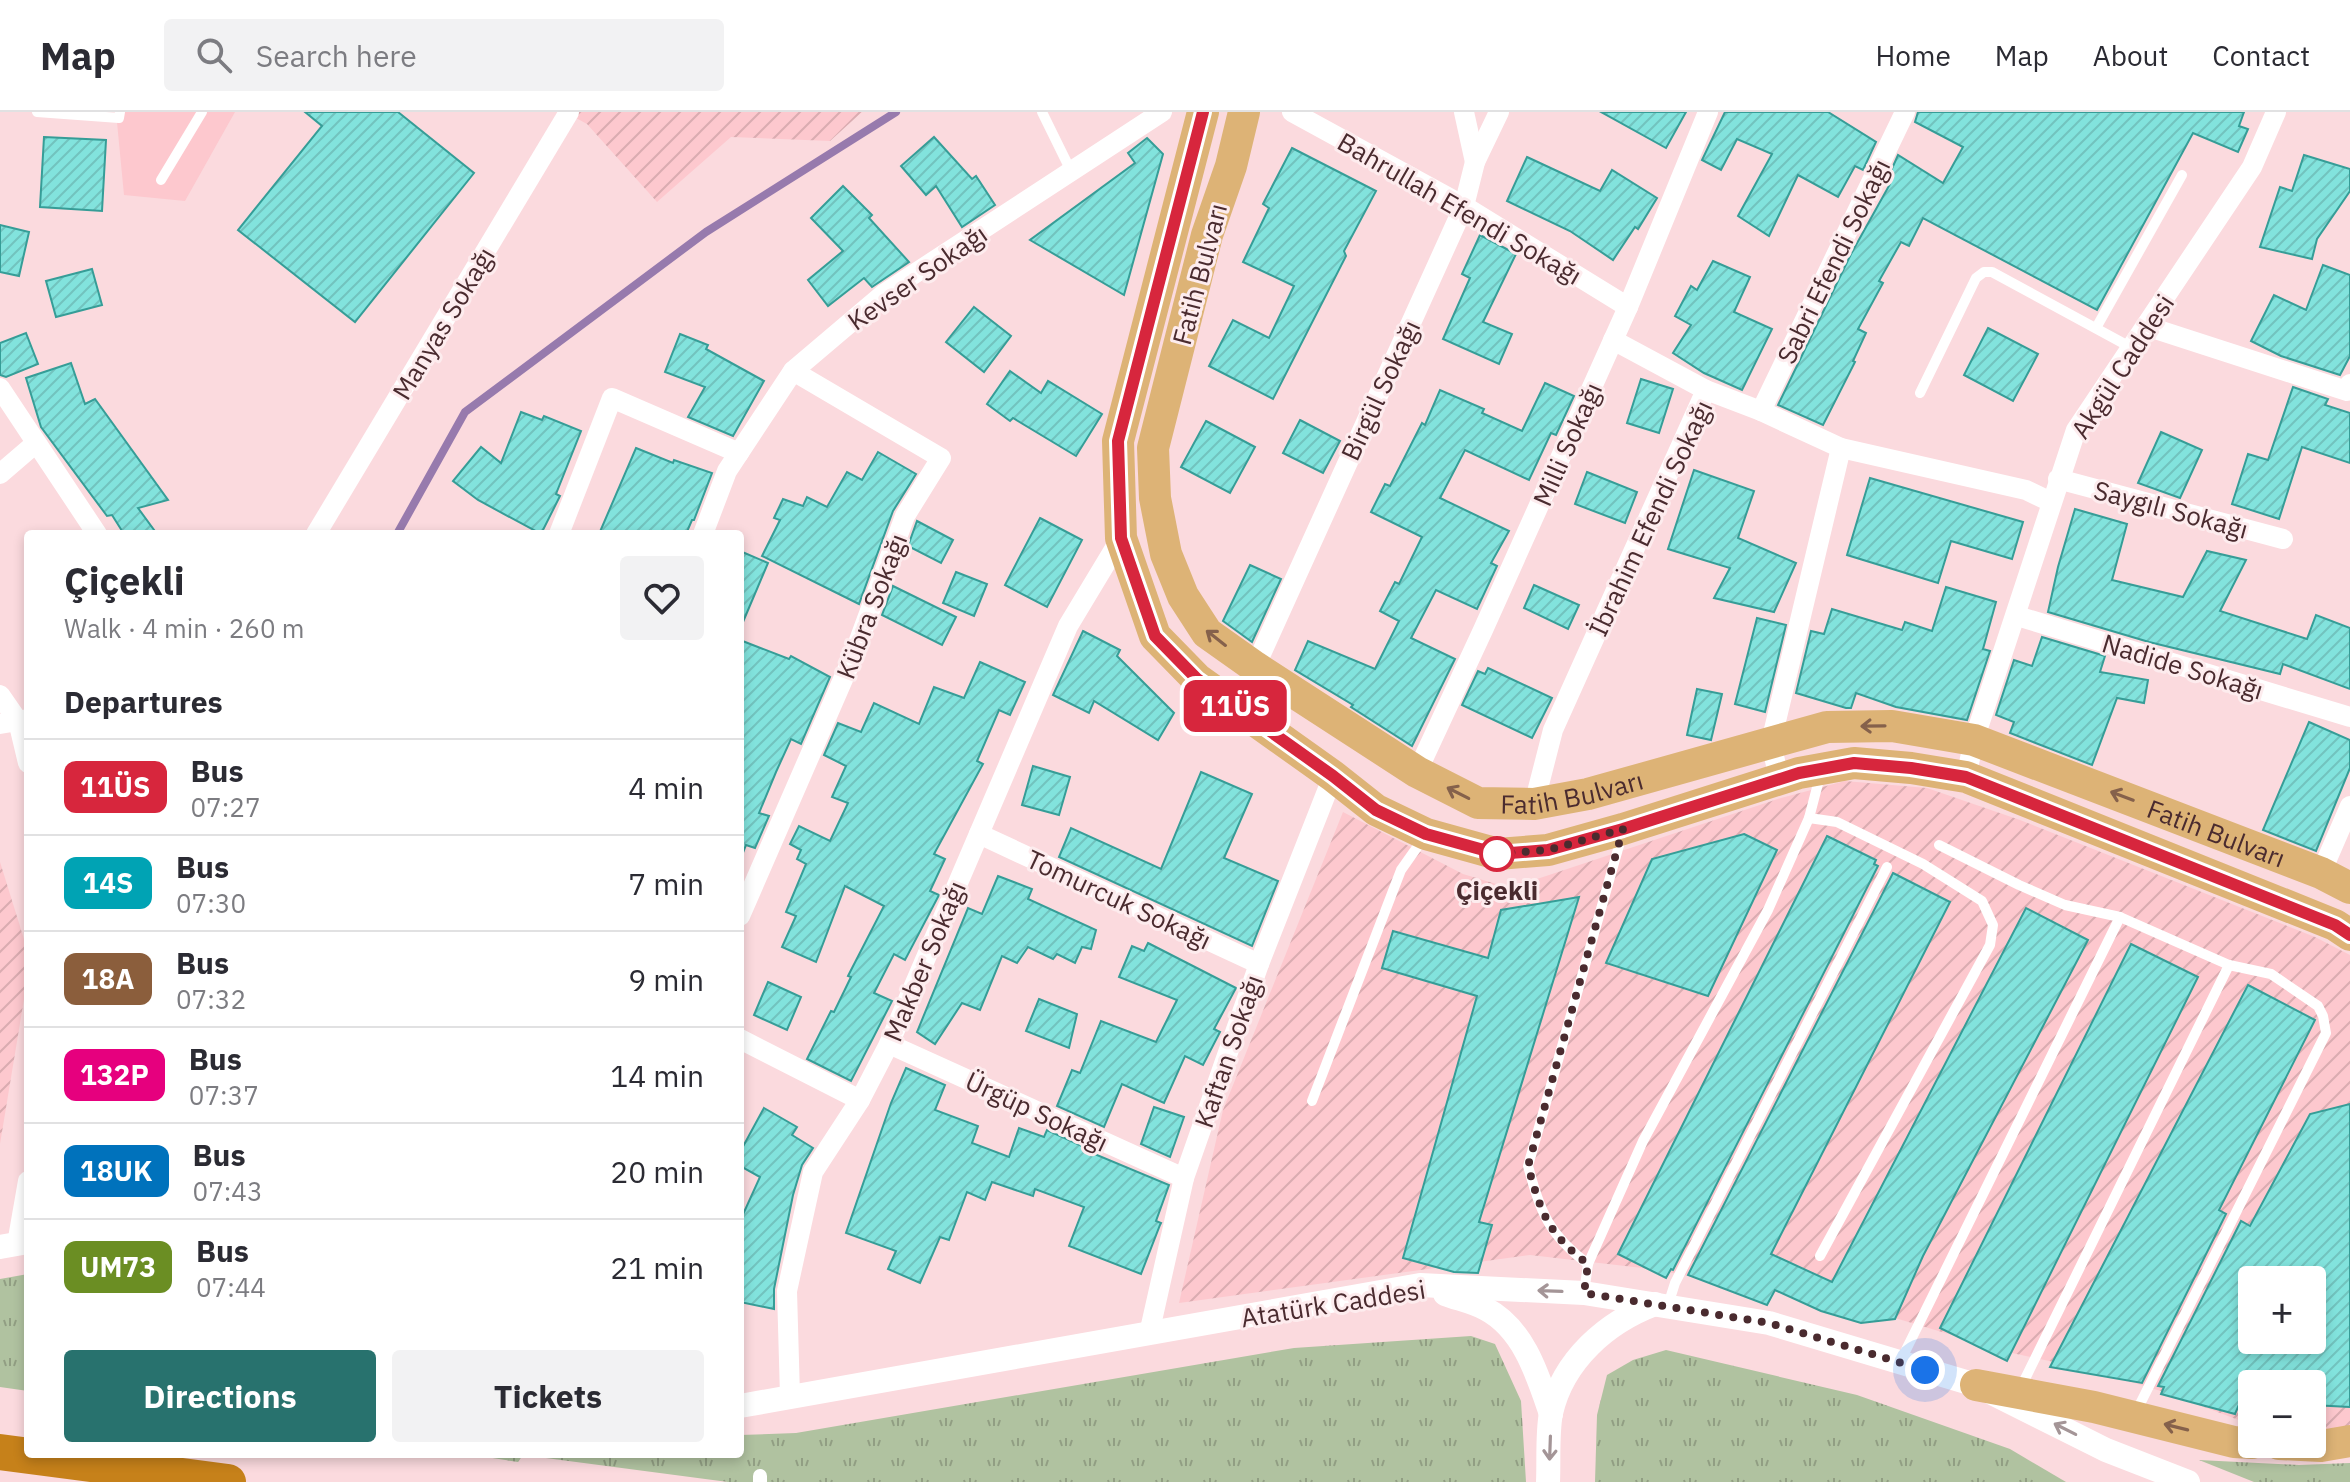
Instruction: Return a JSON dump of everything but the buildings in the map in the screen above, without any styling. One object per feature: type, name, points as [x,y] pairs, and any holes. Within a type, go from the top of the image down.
[{"type":"highway","points":[[47,1458],[228,1482]]},
{"type":"main road","name":"Fatih Bulvarı","points":[[1203,112],[1118,441],[1121,538],[1155,636],[1197,679],[1376,810],[1426,834],[1498,854],[1548,850],[1821,769],[1854,763],[1911,768],[1966,777],[2335,925],[2350,935]]},
{"type":"main road","name":"Fatih Bulvarı","points":[[1244,112],[1231,166],[1207,235],[1153,448],[1155,498],[1160,526],[1166,554],[1183,596],[1207,633],[1255,667],[1417,772],[1478,803],[1534,804],[1588,794],[1827,727],[1892,726],[1974,740],[2321,873],[2350,888]]},
{"type":"main road","points":[[1976,1385],[2134,1417],[2238,1442]]},
{"type":"main road","points":[[2326,1445],[2350,1441]]},
{"type":"street","name":"Manyas Sokağı","points":[[318,530],[569,112]]},
{"type":"street","name":"Kevser Sokağı","points":[[705,530],[727,471],[793,371],[885,293],[1162,112]]},
{"type":"street","name":"Bahrullah Efendi Sokağı","points":[[1292,112],[1464,206],[1628,307]]},
{"type":"street","points":[[1464,112],[1475,162]]},
{"type":"street","name":"Birgül Sokağı","points":[[1255,667],[1464,206],[1475,162],[1499,112]]},
{"type":"street","name":"Milli Sokağı","points":[[1417,772],[1628,307],[1708,112]]},
{"type":"street","name":"Sabri Efendi Sokağı","points":[[1761,411],[1905,112]]},
{"type":"street","name":"Akgül Caddesi","points":[[1966,777],[1974,740],[2076,430],[2252,167],[2276,112]]},
{"type":"street","points":[[2146,326],[2347,391],[2350,384]]},
{"type":"street","points":[[1613,340],[1706,390]]},
{"type":"street","name":"Kübra Sokağı","points":[[744,907],[854,654],[905,516],[941,458],[793,371]]},
{"type":"street","points":[[0,388],[94,530]]},
{"type":"street","name":"İbrahim Efendi Sokağı","points":[[1534,804],[1553,730],[1706,390],[1761,411],[1841,448],[2026,490],[2051,502]]},
{"type":"street","points":[[561,530],[612,398],[739,453]]},
{"type":"street","points":[[0,474],[36,443]]},
{"type":"street","points":[[1779,779],[1771,742],[1841,448]]},
{"type":"street","name":"Saygılı Sokağı","points":[[2058,479],[2283,539]]},
{"type":"street","name":"Makber Sokağı","points":[[790,1396],[787,1291],[813,1172],[860,1100],[889,1044],[1068,626],[1121,538]]},
{"type":"street","name":"Nadide Sokağı","points":[[2017,616],[2350,717]]},
{"type":"street","points":[[0,695],[15,721],[24,750]]},
{"type":"street","name":"Kaftan Sokağı","points":[[1149,1334],[1184,1178],[1259,964],[1333,776]]},
{"type":"street","points":[[2321,873],[2350,806]]},
{"type":"street","name":"Tomurcuk Sokağı","points":[[979,834],[1259,964]]},
{"type":"street","points":[[744,1041],[860,1100]]},
{"type":"street","name":"Ürgüp Sokağı","points":[[889,1044],[1184,1178]]},
{"type":"street","points":[[15,1244],[24,1200]]},
{"type":"street","points":[[1420,1285],[1486,1308],[1508,1324],[1530,1359],[1551,1414]]},
{"type":"street","name":"Atatürk Caddesi","points":[[744,1405],[1420,1285],[1584,1293],[1769,1323],[1976,1385],[2106,1450],[2188,1482]]},
{"type":"street","points":[[1548,1482],[1551,1414],[1564,1378],[1585,1350],[1618,1321],[1662,1305]]},
{"type":"lane","points":[[37,112],[119,118],[120,112]]},
{"type":"lane","points":[[161,180],[202,112]]},
{"type":"lane","points":[[1042,112],[1071,172]]},
{"type":"lane","points":[[2096,328],[2182,175]]},
{"type":"lane","points":[[1920,393],[1976,278],[1984,272],[1992,272],[2132,348]]},
{"type":"lane","points":[[1584,1293],[1588,1264],[1643,1141],[1768,910],[1809,818],[1821,769]]},
{"type":"lane","points":[[1809,818],[1837,822],[1923,864],[1982,901],[1993,925],[1990,945],[1820,1256]]},
{"type":"lane","points":[[1588,1264],[1551,1231],[1528,1166],[1623,829]]},
{"type":"lane","points":[[1312,1101],[1401,870],[1426,834]]},
{"type":"lane","points":[[1939,845],[2065,905],[2120,917],[2229,965],[2271,974],[2311,1000],[2323,1016],[2326,1033],[2134,1417]]},
{"type":"lane","points":[[1662,1305],[1887,867]]},
{"type":"lane","points":[[1900,1362],[2120,917]]},
{"type":"lane","points":[[2018,1392],[2229,965]]},
{"type":"shaded area","points":[[116,112],[235,112],[185,201],[124,195]]},
{"type":"shaded area","points":[[565,112],[862,112],[830,141],[731,137],[657,202],[587,124]]},
{"type":"shaded area","points":[[1845,781],[1927,788],[2020,820],[2315,937],[2350,955],[2350,1427],[2326,1430],[2326,1370],[2238,1370],[2238,1420],[2095,1371],[2012,1353],[1855,1306],[1651,1269],[1530,1255],[1179,1303],[1223,1110],[1343,812],[1463,874],[1503,886],[1534,880],[1781,798]]},
{"type":"shaded area","points":[[0,862],[24,939],[24,999],[0,1144]]},
{"type":"green space","points":[[24,1275],[24,1390],[0,1387],[0,1279]]},
{"type":"green space","points":[[1471,1336],[1495,1344],[1521,1401],[1526,1482],[728,1482],[546,1458],[744,1458],[744,1435],[796,1433],[1294,1348]]},
{"type":"green space","points":[[1666,1350],[1857,1395],[2010,1449],[2066,1482],[1595,1482],[1597,1415],[1607,1375],[1633,1360]]},
{"type":"green space","points":[[492,1458],[521,1458],[518,1462]]},
{"type":"green space","points":[[2199,1460],[2299,1465],[2350,1463],[2350,1482],[2254,1482]]},
{"type":"waterway","points":[[399,530],[465,412],[706,232],[896,112]]},
{"type":"bus line","name":"11ÜS","points":[[1203,112],[1118,441],[1121,538],[1155,636],[1197,679],[1376,810],[1426,834],[1498,854],[1548,850],[1799,773],[1854,763],[1911,768],[1966,777],[2335,925],[2350,935]]},
{"type":"place","name":"Çiçekli","points":[[1497,854]]},
{"type":"route","points":[[1497,854],[1548,850],[1623,829],[1528,1166],[1551,1231],[1588,1264],[1584,1293],[1769,1323],[1925,1370]]}]
